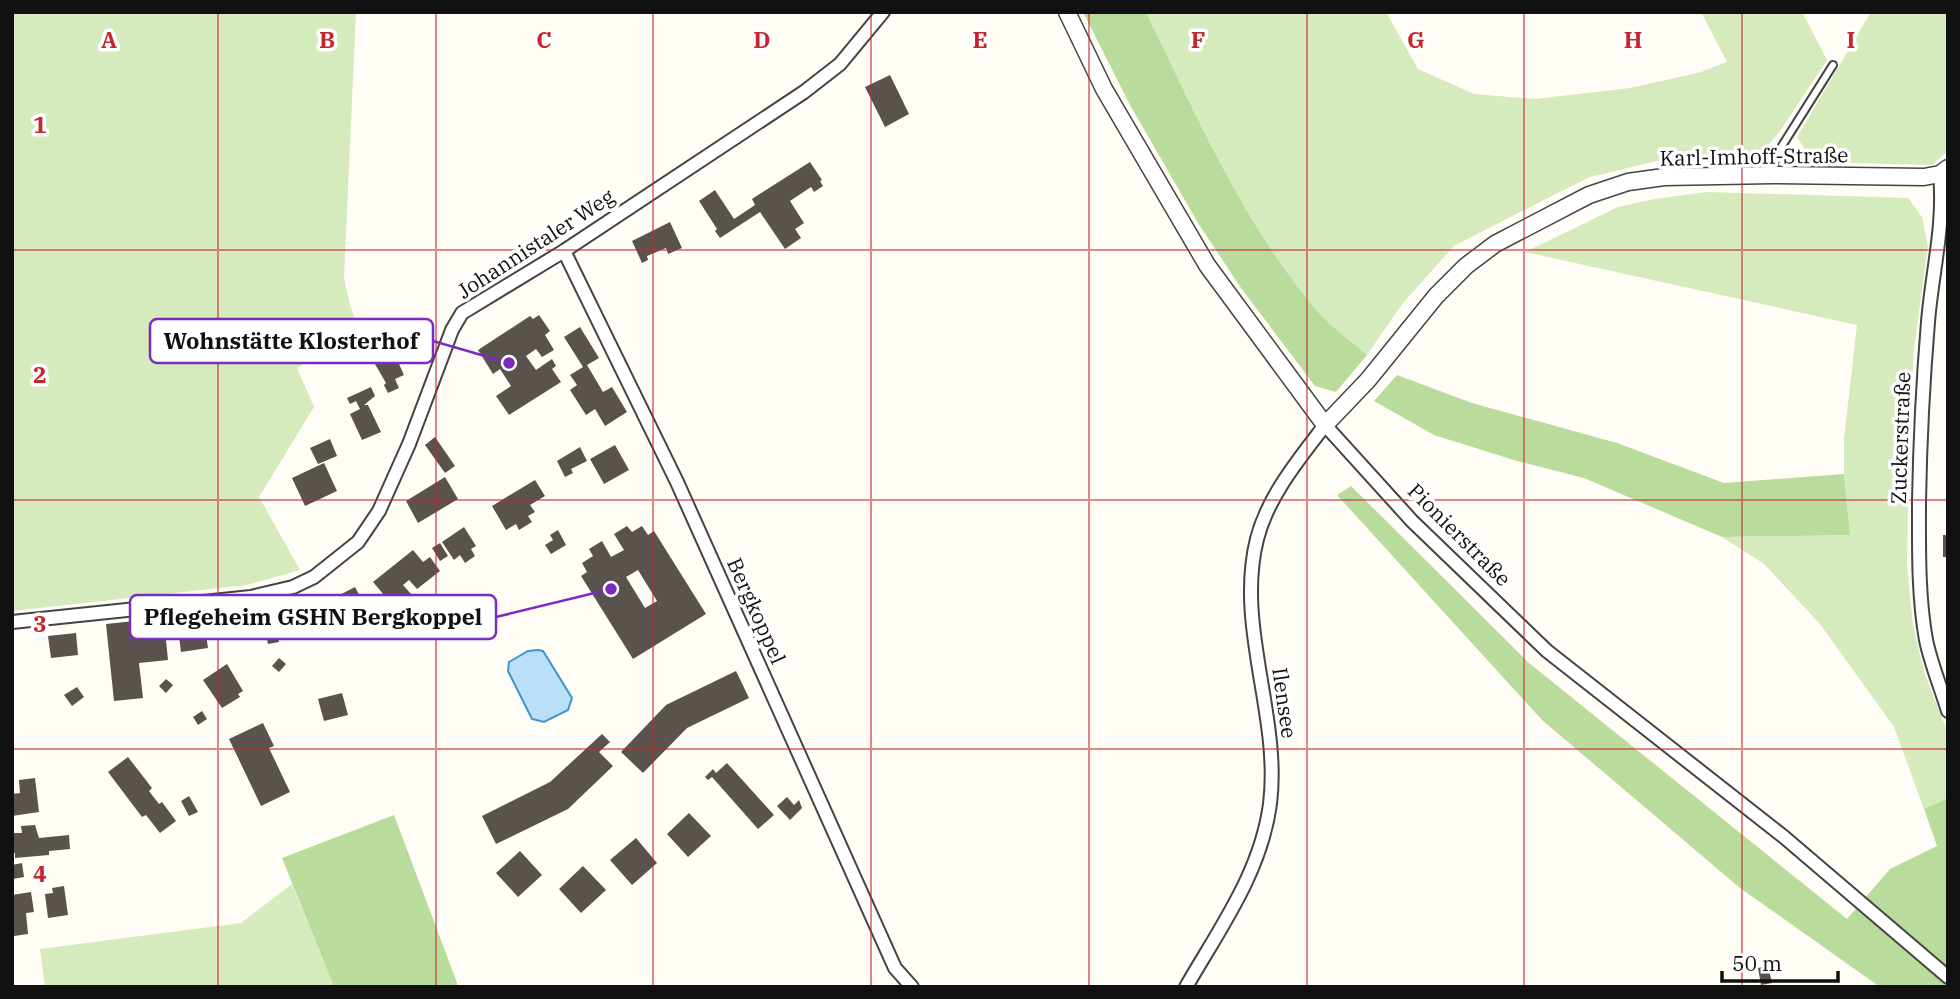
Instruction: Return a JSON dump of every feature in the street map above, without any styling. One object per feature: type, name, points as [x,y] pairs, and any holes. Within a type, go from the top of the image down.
[{"type":"street","name":"Johannistaler Weg","points":[[12,622],[251,597],[293,587],[314,577],[358,542],[379,511],[409,444],[452,330],[462,313],[564,251],[804,92],[839,64],[883,12]]},
{"type":"street","name":"Pionierstraße","points":[[1067,12],[1104,89],[1207,265],[1325,425],[1412,521],[1547,651],[1784,837],[1948,977]]},
{"type":"street","name":"Karl-Imhoff-Straße","points":[[1325,425],[1368,380],[1436,296],[1466,265],[1496,244],[1589,195],[1628,182],[1664,177],[1924,177],[1944,171]]},
{"type":"street","name":"Zuckerstraße","points":[[1944,171],[1941,236],[1930,298],[1923,401],[1919,584],[1927,641],[1948,711]]},
{"type":"street","name":"Bergkoppel","points":[[564,251],[677,482],[895,968],[912,987]]},
{"type":"street","name":"Ilensee","points":[[1186,987],[1246,885],[1259,850],[1270,804],[1272,749],[1254,628],[1251,579],[1258,538],[1274,500],[1297,462],[1325,425]]},
{"type":"lane","points":[[1773,175],[1775,157],[1833,65]]},
{"type":"green space","points":[[12,12],[356,12],[344,278],[359,332],[346,337],[297,368],[314,407],[259,497],[300,570],[247,585],[12,611]]},
{"type":"green space","points":[[1083,12],[1146,12],[1201,126],[1263,237],[1318,312],[1367,355],[1336,392],[1315,386],[1241,288],[1198,223],[1130,105]]},
{"type":"green space","points":[[1146,12],[1386,12],[1418,69],[1474,94],[1535,99],[1630,88],[1701,72],[1727,62],[1701,12],[1802,12],[1827,60],[1780,131],[1757,159],[1657,161],[1590,177],[1536,204],[1454,246],[1403,303],[1367,355],[1318,312],[1263,237],[1201,126]]},
{"type":"green space","points":[[1871,12],[1948,12],[1948,151],[1932,165],[1813,162],[1797,137]]},
{"type":"green space","points":[[1707,192],[1908,198],[1922,217],[1928,246],[1914,349],[1909,435],[1907,565],[1913,625],[1924,672],[1948,733],[1948,798],[1924,809],[1894,727],[1820,624],[1764,564],[1722,537],[1850,535],[1844,474],[1844,438],[1857,325],[1525,252],[1618,207]]},
{"type":"green space","points":[[1397,375],[1472,403],[1617,443],[1724,483],[1844,474],[1850,535],[1722,537],[1584,478],[1517,461],[1434,435],[1374,401]]},
{"type":"green space","points":[[1351,486],[1529,663],[1847,919],[1890,869],[1937,846],[1924,809],[1948,798],[1948,987],[1880,987],[1740,888],[1542,720],[1337,495]]},
{"type":"green space","points":[[394,815],[458,987],[334,987],[282,858]]},
{"type":"green space","points":[[292,884],[334,987],[45,987],[40,949],[241,923]]},
{"type":"water","points":[[528,651],[543,651],[572,698],[568,710],[544,722],[532,719],[508,671],[509,662]]},
{"type":"building","points":[[890,75],[909,114],[885,127],[865,87]]},
{"type":"building","points":[[810,162],[823,186],[814,192],[811,187],[790,201],[804,223],[795,229],[801,238],[785,249],[760,212],[720,238],[699,201],[715,190],[734,219],[755,205],[752,199]]},
{"type":"building","points":[[670,222],[682,248],[668,254],[666,248],[647,256],[648,260],[642,263],[632,241]]},
{"type":"building","points":[[539,315],[550,331],[545,335],[554,350],[542,357],[536,349],[526,356],[536,370],[552,359],[556,366],[552,369],[561,382],[509,415],[496,396],[511,386],[500,369],[493,374],[478,350],[530,316],[533,319]]},
{"type":"building","points":[[580,327],[599,358],[587,365],[603,392],[612,387],[627,412],[605,426],[595,409],[586,415],[570,390],[577,385],[570,375],[583,367],[564,337]]},
{"type":"building","points":[[378,347],[384,360],[395,355],[404,375],[395,379],[399,388],[388,393],[384,385],[386,383],[368,352]]},
{"type":"building","points":[[371,387],[375,396],[364,405],[368,405],[381,432],[362,440],[350,414],[360,409],[356,401],[350,404],[347,398]]},
{"type":"building","points":[[435,437],[455,466],[445,473],[425,445]]},
{"type":"building","points":[[330,439],[337,456],[318,464],[310,448]]},
{"type":"building","points":[[615,445],[629,470],[604,484],[590,459]]},
{"type":"building","points":[[580,447],[587,461],[571,469],[573,473],[565,477],[557,461]]},
{"type":"building","points":[[324,463],[337,491],[305,506],[292,478]]},
{"type":"building","points":[[445,477],[458,499],[418,523],[406,501]]},
{"type":"building","points":[[535,480],[545,496],[530,505],[535,512],[528,516],[532,522],[519,530],[516,524],[506,530],[492,506]]},
{"type":"building","points":[[627,526],[632,532],[642,526],[648,535],[654,531],[706,614],[633,659],[581,576],[587,572],[582,563],[593,556],[589,549],[602,541],[611,557],[624,550],[614,534]],"holes":[[[638,570],[657,601],[645,608],[626,577]]]},
{"type":"building","points":[[464,527],[476,546],[471,549],[475,556],[465,563],[460,555],[454,560],[442,542]]},
{"type":"building","points":[[558,530],[566,545],[551,554],[545,545],[553,540],[550,535]]},
{"type":"building","points":[[1943,535],[1948,535],[1948,557],[1943,557]]},
{"type":"building","points":[[440,543],[448,556],[440,561],[432,548]]},
{"type":"building","points":[[413,550],[423,562],[430,557],[440,571],[417,589],[409,580],[403,585],[411,594],[394,607],[373,582]]},
{"type":"building","points":[[355,587],[366,608],[376,603],[382,617],[358,629],[352,618],[342,623],[330,600]]},
{"type":"building","points":[[211,607],[214,627],[205,628],[208,648],[181,652],[176,612]]},
{"type":"building","points":[[287,612],[288,620],[294,618],[296,628],[277,633],[279,642],[268,644],[262,618]]},
{"type":"building","points":[[154,619],[155,622],[164,621],[168,660],[139,663],[143,698],[114,701],[106,624]]},
{"type":"building","points":[[76,633],[78,655],[51,658],[48,636]]},
{"type":"building","points":[[279,658],[286,664],[279,672],[272,666]]},
{"type":"building","points":[[227,664],[243,691],[238,694],[240,697],[222,708],[203,680]]},
{"type":"building","points":[[736,671],[749,698],[687,728],[643,773],[621,752],[666,705]]},
{"type":"building","points":[[166,679],[173,685],[166,693],[159,686]]},
{"type":"building","points":[[77,687],[84,697],[72,706],[64,695]]},
{"type":"building","points":[[342,693],[348,715],[324,721],[318,699]]},
{"type":"building","points":[[202,711],[207,719],[198,725],[193,717]]},
{"type":"building","points":[[263,723],[274,746],[269,748],[290,792],[261,806],[229,739]]},
{"type":"building","points":[[602,734],[610,742],[599,752],[613,766],[568,809],[496,844],[482,816],[550,782]]},
{"type":"building","points":[[128,757],[152,788],[149,791],[159,804],[162,802],[176,821],[160,833],[146,815],[142,817],[108,772]]},
{"type":"building","points":[[727,763],[774,815],[758,829],[712,777],[708,780],[705,777],[713,769],[716,773]]},
{"type":"building","points":[[35,778],[39,812],[12,816],[12,794],[20,793],[19,780]]},
{"type":"building","points":[[189,796],[198,812],[189,816],[181,801]]},
{"type":"building","points":[[787,797],[794,805],[799,800],[802,808],[790,820],[777,806]]},
{"type":"building","points":[[689,813],[711,836],[688,857],[667,834]]},
{"type":"building","points":[[35,825],[39,838],[69,835],[70,849],[49,851],[49,855],[15,858],[15,853],[12,853],[13,833],[22,833],[21,826]]},
{"type":"building","points":[[636,838],[657,863],[632,885],[610,860]]},
{"type":"building","points":[[520,851],[542,875],[518,897],[496,873]]},
{"type":"building","points":[[22,863],[24,877],[13,879],[12,865]]},
{"type":"building","points":[[583,866],[606,890],[581,913],[559,889]]},
{"type":"building","points":[[64,886],[68,915],[48,918],[45,894],[53,893],[52,888]]},
{"type":"building","points":[[31,892],[34,912],[26,913],[28,934],[14,936],[12,895]]},
{"type":"building","points":[[1768,966],[1772,983],[1761,985],[1758,968]]},
{"type":"place","name":"Wohnstätte Klosterhof","points":[[509,363]]},
{"type":"place","name":"Pflegeheim GSHN Bergkoppel","points":[[611,589]]}]
